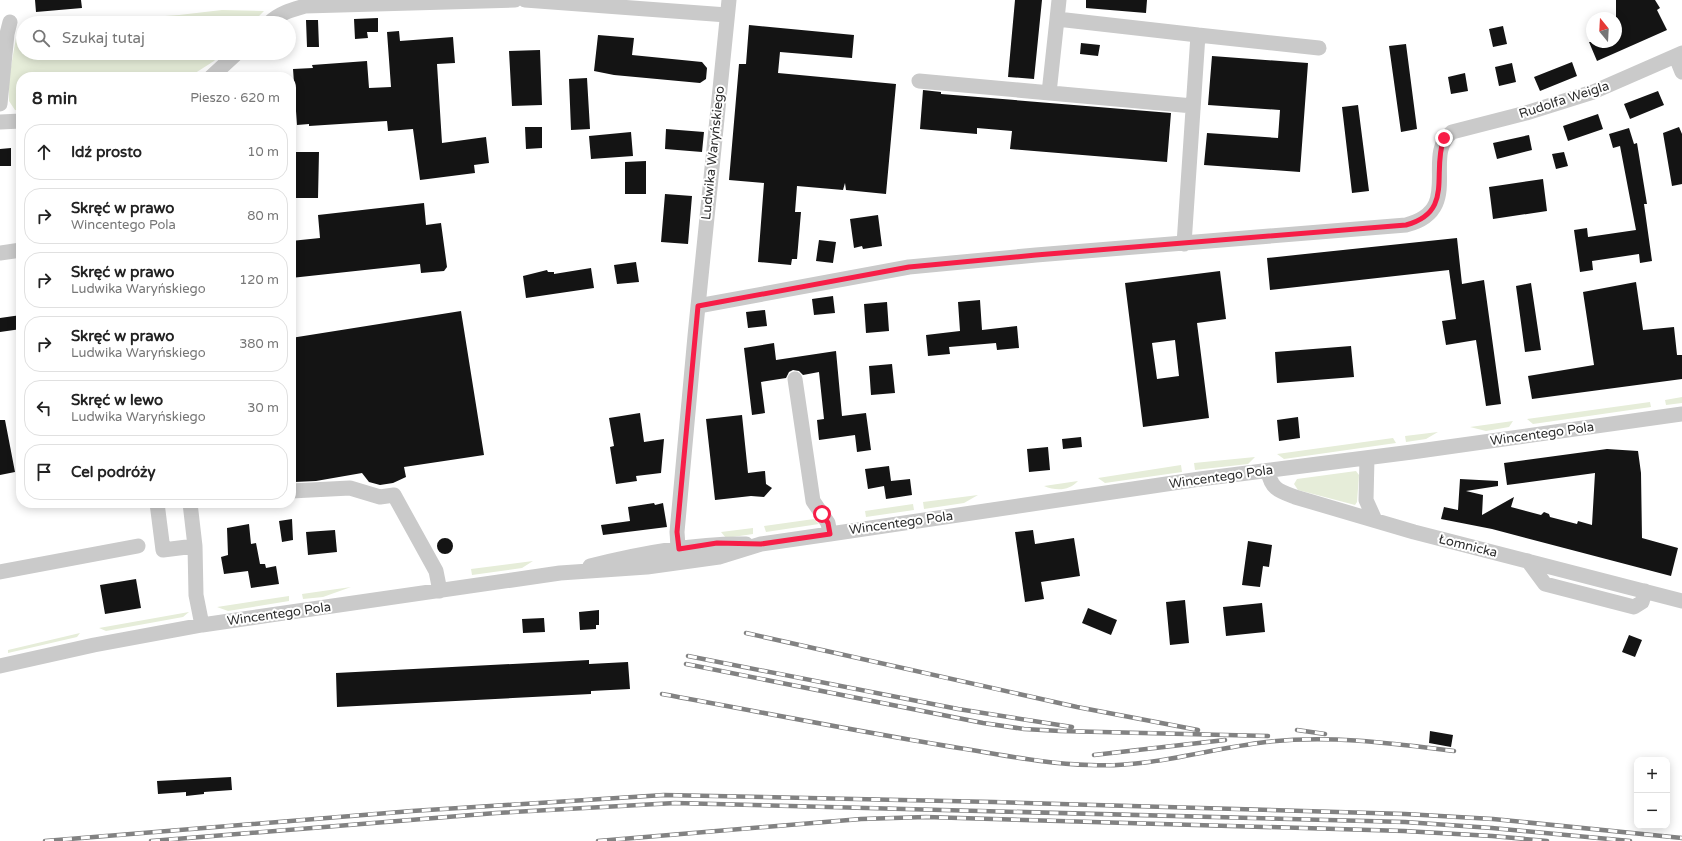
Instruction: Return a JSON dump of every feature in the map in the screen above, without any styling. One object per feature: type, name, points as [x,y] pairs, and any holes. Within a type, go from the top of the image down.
[{"type":"street","points":[[276,16],[288,10],[305,6],[515,0]]},
{"type":"street","points":[[525,0],[727,15]]},
{"type":"street","name":"Ludwika Waryńskiego","points":[[679,549],[677,532],[729,0]]},
{"type":"street","points":[[1050,93],[1059,0]]},
{"type":"street","points":[[1057,19],[1319,48]]},
{"type":"street","points":[[0,104],[7,34],[10,22]]},
{"type":"street","points":[[698,306],[909,267],[1036,255],[1184,244],[1198,35]]},
{"type":"street","points":[[1679,55],[1682,72]]},
{"type":"street","name":"Rudolfa Weigla","points":[[1184,244],[1406,225],[1416,222],[1425,217],[1437,201],[1441,178],[1441,147],[1444,138],[1452,132],[1462,128],[1526,113],[1592,92],[1679,55]]},
{"type":"street","points":[[216,72],[230,60]]},
{"type":"street","points":[[919,81],[1193,106]]},
{"type":"street","points":[[0,122],[16,121]]},
{"type":"street","points":[[0,253],[16,251]]},
{"type":"street","points":[[795,379],[813,501],[828,523],[830,534]]},
{"type":"street","name":"Wincentego Pola","points":[[560,573],[616,571],[667,564],[719,556],[761,544],[1268,471],[1682,414]]},
{"type":"street","points":[[1367,458],[1366,500],[1375,520]]},
{"type":"street","name":"Łomnicka","points":[[1268,471],[1270,483],[1280,491],[1375,520],[1682,601]]},
{"type":"street","points":[[296,491],[350,488],[380,497],[394,496],[436,571],[440,591]]},
{"type":"street","points":[[158,508],[163,550],[195,546]]},
{"type":"street","points":[[191,508],[195,546],[196,596],[202,625]]},
{"type":"street","name":"Wincentego Pola","points":[[0,666],[94,644],[202,625],[560,573],[624,557],[717,543],[761,544]]},
{"type":"street","points":[[0,572],[138,546]]},
{"type":"street","points":[[667,564],[673,560],[679,549]]},
{"type":"green space","points":[[222,10],[264,11],[259,16],[165,16]]},
{"type":"green space","points":[[16,38],[16,60],[215,60],[197,72],[16,72],[16,110],[9,101],[9,78]]},
{"type":"green space","points":[[1682,397],[1682,403],[1666,405],[1665,400]]},
{"type":"green space","points":[[1650,402],[1651,407],[1533,424],[1527,419]]},
{"type":"green space","points":[[1513,421],[1509,427],[1486,431],[1470,427]]},
{"type":"green space","points":[[1438,432],[1426,439],[1406,442],[1405,436]]},
{"type":"green space","points":[[1393,438],[1396,443],[1284,459],[1277,454]]},
{"type":"green space","points":[[1255,457],[1248,464],[1195,470],[1194,463]]},
{"type":"green space","points":[[1181,465],[1182,472],[1105,483],[1098,478]]},
{"type":"green space","points":[[1356,471],[1359,475],[1357,502],[1355,505],[1298,490],[1294,484],[1297,479]]},
{"type":"green space","points":[[1078,481],[1071,487],[1062,489],[1053,489],[1044,486]]},
{"type":"green space","points":[[978,495],[964,503],[924,509],[923,502]]},
{"type":"green space","points":[[913,504],[914,510],[866,517],[865,511]]},
{"type":"green space","points":[[814,519],[819,524],[766,532],[764,526]]},
{"type":"green space","points":[[753,528],[753,534],[726,538],[721,532]]},
{"type":"green space","points":[[533,561],[522,568],[472,575],[471,569]]},
{"type":"green space","points":[[351,587],[323,597],[303,599],[302,594]]},
{"type":"green space","points":[[289,596],[289,601],[228,611],[217,607]]},
{"type":"green space","points":[[189,612],[183,617],[106,631],[99,628]]},
{"type":"green space","points":[[80,633],[77,637],[8,653],[8,650]]},
{"type":"building","points":[[35,0],[81,0],[82,8],[36,12]]},
{"type":"building","points":[[1015,0],[1042,0],[1034,79],[1008,77]]},
{"type":"building","points":[[1086,0],[1147,0],[1146,13],[1086,8]]},
{"type":"building","points":[[1616,0],[1655,0],[1660,8],[1657,10],[1667,30],[1597,61],[1592,48],[1622,48],[1622,12],[1616,12]]},
{"type":"building","points":[[378,18],[378,32],[367,32],[368,38],[355,39],[354,19]]},
{"type":"building","points":[[306,20],[318,20],[319,47],[307,47]]},
{"type":"building","points":[[749,25],[854,35],[852,58],[780,52],[778,73],[896,84],[886,194],[846,190],[845,183],[843,190],[797,186],[795,212],[801,212],[797,259],[792,259],[791,265],[758,262],[764,183],[729,180],[739,64],[746,64]]},
{"type":"building","points":[[1503,26],[1507,44],[1493,47],[1489,29]]},
{"type":"building","points":[[399,31],[400,41],[453,37],[455,63],[437,64],[442,143],[486,137],[489,163],[474,165],[475,173],[420,180],[413,129],[388,131],[387,121],[309,126],[309,124],[297,125],[296,72],[293,72],[293,69],[313,68],[312,65],[367,61],[369,88],[391,87],[387,32]]},
{"type":"building","points":[[598,35],[634,38],[632,55],[702,62],[707,68],[706,79],[700,83],[614,75],[594,71]]},
{"type":"building","points":[[1081,43],[1100,45],[1098,56],[1080,54]]},
{"type":"building","points":[[1406,44],[1417,129],[1401,132],[1389,46]]},
{"type":"building","points":[[540,50],[542,105],[512,106],[509,51]]},
{"type":"building","points":[[1212,56],[1308,63],[1300,172],[1204,165],[1207,133],[1278,138],[1280,110],[1208,105]]},
{"type":"building","points":[[1572,62],[1577,76],[1540,91],[1534,77]]},
{"type":"building","points":[[1512,63],[1516,82],[1499,86],[1495,67]]},
{"type":"building","points":[[1465,73],[1468,91],[1451,94],[1448,77]]},
{"type":"building","points":[[587,78],[590,129],[571,130],[569,79]]},
{"type":"building","points":[[923,90],[941,92],[941,94],[1171,113],[1167,162],[1010,149],[1012,131],[977,128],[977,134],[920,129]]},
{"type":"building","points":[[1658,91],[1664,105],[1630,119],[1624,104]]},
{"type":"building","points":[[1358,105],[1369,191],[1352,193],[1342,107]]},
{"type":"building","points":[[1598,114],[1603,129],[1568,141],[1563,126]]},
{"type":"building","points":[[525,127],[542,127],[542,148],[526,149]]},
{"type":"building","points":[[1679,127],[1682,134],[1682,184],[1672,186],[1663,133]]},
{"type":"building","points":[[1629,128],[1634,144],[1637,143],[1647,204],[1644,204],[1652,261],[1640,263],[1639,254],[1592,261],[1593,270],[1580,272],[1574,230],[1587,228],[1588,237],[1636,230],[1620,146],[1613,148],[1609,134]]},
{"type":"building","points":[[666,129],[704,132],[702,152],[665,149]]},
{"type":"building","points":[[631,132],[633,156],[591,159],[589,136]]},
{"type":"building","points":[[1529,135],[1532,150],[1497,159],[1493,143]]},
{"type":"building","points":[[11,148],[11,166],[0,166],[0,149]]},
{"type":"building","points":[[296,152],[319,152],[318,198],[296,198]]},
{"type":"building","points":[[1564,152],[1568,166],[1556,169],[1552,154]]},
{"type":"building","points":[[646,161],[646,194],[625,194],[625,162]]},
{"type":"building","points":[[1543,179],[1547,211],[1493,219],[1489,187]]},
{"type":"building","points":[[665,194],[692,196],[688,244],[661,242]]},
{"type":"building","points":[[424,203],[426,225],[441,223],[447,267],[444,271],[421,273],[420,264],[296,277],[296,240],[320,238],[318,215]]},
{"type":"building","points":[[878,215],[882,246],[863,249],[862,246],[854,248],[850,219]]},
{"type":"building","points":[[1457,238],[1462,284],[1484,280],[1501,404],[1486,406],[1476,340],[1446,345],[1442,321],[1456,319],[1449,270],[1270,290],[1267,258]]},
{"type":"building","points":[[819,240],[836,242],[833,263],[816,261]]},
{"type":"building","points":[[636,262],[639,282],[617,284],[614,265]]},
{"type":"building","points":[[591,268],[594,288],[526,298],[523,276],[547,270],[548,272],[554,272],[554,274]]},
{"type":"building","points":[[1220,271],[1226,319],[1197,323],[1209,418],[1143,427],[1125,283]],"holes":[[[1175,340],[1179,376],[1157,379],[1152,343]]]},
{"type":"building","points":[[1636,282],[1643,330],[1674,327],[1677,355],[1682,355],[1682,379],[1532,399],[1528,376],[1594,365],[1583,292]]},
{"type":"building","points":[[1531,283],[1541,350],[1525,352],[1516,286]]},
{"type":"building","points":[[833,296],[835,313],[814,315],[812,299]]},
{"type":"building","points":[[980,300],[982,330],[1017,326],[1019,348],[997,350],[996,343],[949,347],[950,354],[928,356],[926,335],[960,331],[958,302]]},
{"type":"building","points":[[887,302],[889,331],[866,333],[864,304]]},
{"type":"building","points":[[765,310],[767,326],[748,328],[746,312]]},
{"type":"building","points":[[461,311],[484,455],[404,467],[406,477],[393,483],[380,485],[369,482],[362,473],[316,481],[296,482],[296,337]]},
{"type":"building","points":[[16,316],[16,330],[0,332],[0,318]]},
{"type":"building","points":[[774,343],[776,360],[836,351],[842,416],[866,413],[871,450],[857,452],[855,435],[819,440],[817,420],[824,419],[819,372],[803,375],[799,371],[793,370],[789,372],[786,378],[761,382],[765,413],[752,415],[744,348]]},
{"type":"building","points":[[1351,346],[1354,377],[1277,383],[1275,352]]},
{"type":"building","points":[[892,364],[895,393],[871,395],[869,366]]},
{"type":"building","points":[[640,413],[644,442],[664,439],[661,473],[636,476],[637,481],[616,484],[610,447],[614,446],[609,418]]},
{"type":"building","points":[[742,415],[748,473],[765,471],[766,484],[772,488],[764,497],[751,496],[715,500],[706,419]]},
{"type":"building","points":[[1298,417],[1300,438],[1279,441],[1277,420]]},
{"type":"building","points":[[0,420],[5,420],[15,472],[0,475]]},
{"type":"building","points":[[1081,437],[1082,447],[1063,449],[1062,439]]},
{"type":"building","points":[[1048,447],[1050,470],[1029,472],[1027,449]]},
{"type":"building","points":[[1607,449],[1638,451],[1641,473],[1642,538],[1678,548],[1671,576],[1492,529],[1441,519],[1444,507],[1458,510],[1460,479],[1498,481],[1498,486],[1466,491],[1483,495],[1482,515],[1514,497],[1511,507],[1541,515],[1544,512],[1549,514],[1550,517],[1577,524],[1578,521],[1592,525],[1595,473],[1507,485],[1504,463]]},
{"type":"building","points":[[889,466],[891,481],[910,479],[912,495],[886,499],[884,486],[868,489],[865,469]]},
{"type":"building","points":[[654,503],[655,505],[663,503],[667,527],[603,535],[601,525],[630,521],[628,507]]},
{"type":"building","points":[[292,519],[293,540],[282,542],[279,521]]},
{"type":"building","points":[[249,524],[251,544],[256,543],[260,564],[265,564],[266,568],[276,566],[279,584],[251,588],[248,571],[224,574],[221,557],[228,555],[227,528]]},
{"type":"building","points":[[335,530],[337,552],[308,555],[306,532]]},
{"type":"building","points":[[1033,530],[1035,544],[1074,538],[1080,576],[1041,582],[1044,599],[1025,602],[1015,532]]},
{"type":"building","points":[[445,538],[451,540],[453,546],[451,552],[445,554],[439,552],[437,546],[439,540]]},
{"type":"building","points":[[1248,541],[1272,545],[1269,567],[1263,566],[1260,587],[1242,585]]},
{"type":"building","points":[[136,579],[141,608],[105,614],[100,585]]},
{"type":"building","points":[[1185,600],[1189,643],[1170,645],[1166,602]]},
{"type":"building","points":[[1262,603],[1265,632],[1226,636],[1223,607]]},
{"type":"building","points":[[1088,608],[1117,620],[1111,635],[1082,623]]},
{"type":"building","points":[[599,610],[599,625],[596,625],[596,629],[580,630],[579,612]]},
{"type":"building","points":[[544,618],[545,632],[523,633],[522,619]]},
{"type":"building","points":[[1629,635],[1642,640],[1635,657],[1622,652]]},
{"type":"building","points":[[589,660],[589,664],[628,662],[630,689],[591,691],[591,694],[337,707],[336,673]]},
{"type":"building","points":[[1430,731],[1453,735],[1451,747],[1429,743]]},
{"type":"building","points":[[231,777],[232,790],[204,792],[204,794],[186,796],[186,792],[158,794],[157,781]]},
{"type":"railway","points":[[746,633],[1077,707],[1198,730]]},
{"type":"railway","points":[[688,656],[958,709],[1072,727]]},
{"type":"railway","points":[[686,664],[983,723],[1024,729],[1268,736]]},
{"type":"railway","points":[[662,694],[922,742],[1058,763],[1091,765],[1135,764],[1244,745],[1314,739],[1360,741],[1454,751]]},
{"type":"railway","points":[[1297,730],[1325,734]]},
{"type":"railway","points":[[1094,755],[1225,740]]},
{"type":"railway","points":[[45,841],[412,811],[664,795],[994,802],[1405,814],[1493,819],[1682,838]]},
{"type":"railway","points":[[151,841],[496,813],[675,803],[1405,822],[1492,828],[1630,841]]},
{"type":"railway","points":[[598,841],[861,819],[926,817],[1404,831],[1547,841]]},
{"type":"route","points":[[822,514],[828,523],[830,534],[761,544],[717,543],[679,549],[677,532],[698,306],[909,267],[1036,255],[1406,225],[1425,217],[1432,210],[1437,201],[1441,178],[1440,156],[1444,138]]}]
